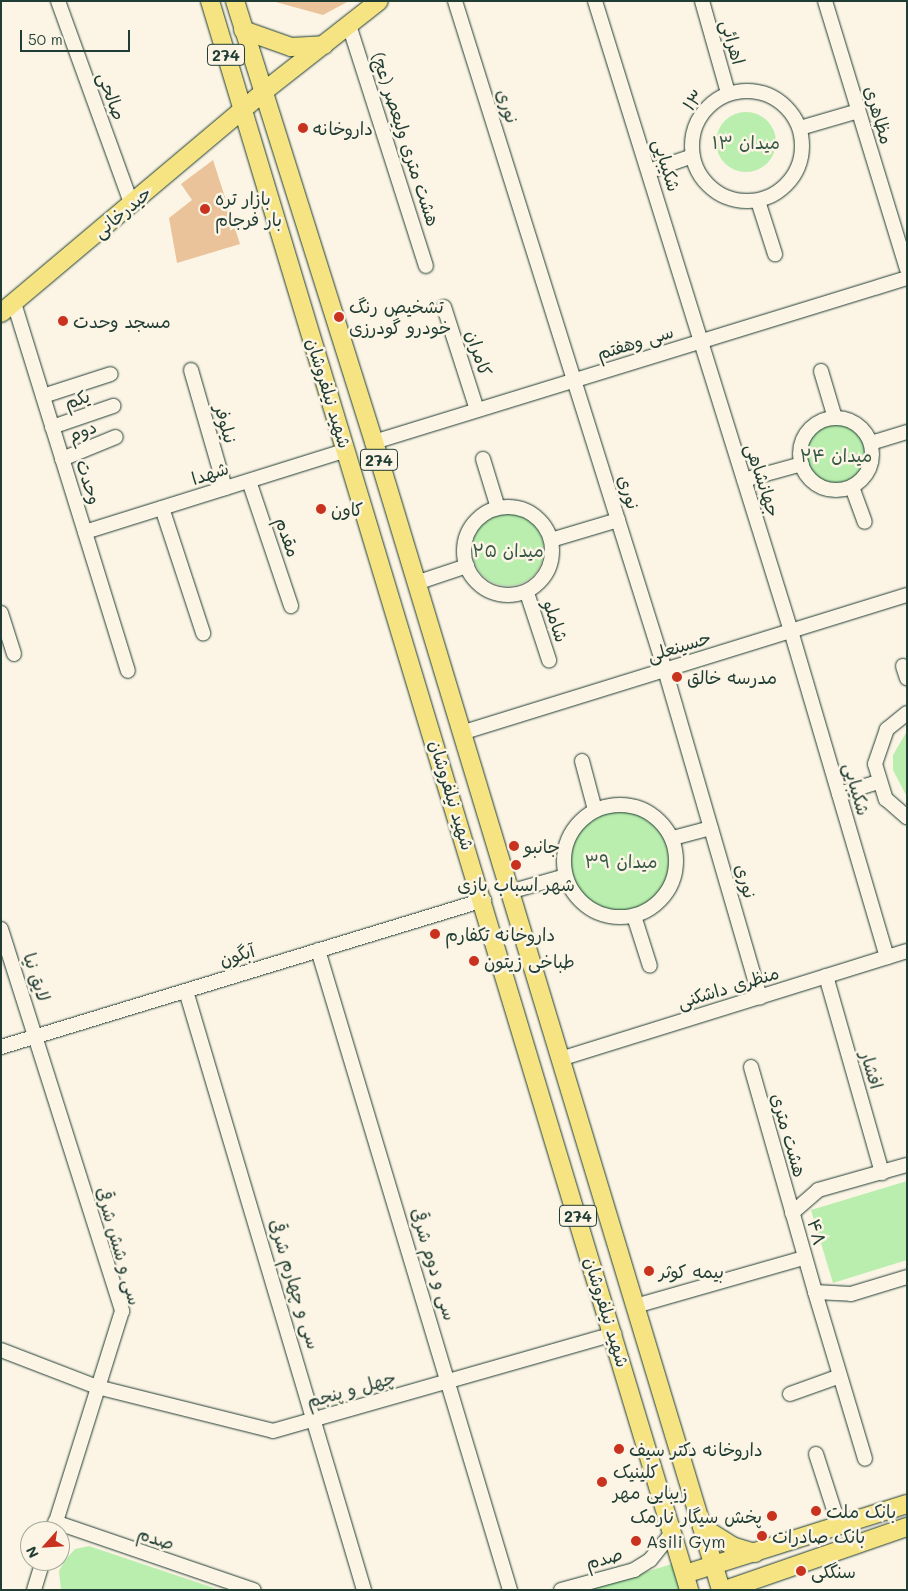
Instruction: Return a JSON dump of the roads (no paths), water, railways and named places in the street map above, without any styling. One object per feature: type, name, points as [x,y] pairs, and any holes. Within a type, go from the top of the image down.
[{"type":"main road","name":"شهید نیلفروشان","points":[[210,1],[484,900],[687,1582]]},
{"type":"main road","name":"274","points":[[235,1],[374,442],[509,892]]},
{"type":"main road","points":[[263,92],[379,1]]},
{"type":"main road","points":[[243,30],[291,47],[324,45]]},
{"type":"main road","name":"حیدرخانی","points":[[7,308],[263,92]]},
{"type":"main road","points":[[346,450],[374,442]]},
{"type":"main road","name":"شهید نیلفروشان","points":[[509,892],[720,1590]]},
{"type":"main road","points":[[484,900],[509,892]]},
{"type":"main road","points":[[687,1582],[713,1565],[907,1504]]},
{"type":"main road","points":[[702,1527],[732,1546],[755,1553]]},
{"type":"main road","points":[[724,1590],[907,1527]]},
{"type":"main road","points":[[751,1590],[764,1576]]},
{"type":"street","name":"صالحی","points":[[58,1],[131,204]]},
{"type":"street","name":"نوری","points":[[455,1],[665,670],[760,997]]},
{"type":"street","name":"شکیبایی","points":[[595,1],[700,342]]},
{"type":"street","name":"اهرائی","points":[[702,1],[728,93]]},
{"type":"street","name":"مظاهری","points":[[825,1],[907,269]]},
{"type":"street","name":"هشت متری ولیعصر (عج)","points":[[350,25],[426,266]]},
{"type":"street","name":"۱۳","points":[[693,156],[696,125],[703,112],[728,93],[746,90],[779,100],[800,128]]},
{"type":"street","points":[[649,172],[693,156],[699,173],[724,196],[758,201],[783,188],[800,165],[800,128],[858,111]]},
{"type":"street","points":[[758,201],[775,254]]},
{"type":"street","name":"سی وهفتم","points":[[374,442],[907,278]]},
{"type":"street","name":"کامران","points":[[444,307],[477,410]]},
{"type":"street","name":"وحدت","points":[[7,308],[43,396],[128,671]]},
{"type":"street","name":"جهانشاهی","points":[[700,342],[791,630]]},
{"type":"street","name":"نیلوفر","points":[[191,370],[225,488]]},
{"type":"street","points":[[821,371],[835,418]]},
{"type":"street","points":[[43,396],[111,374]]},
{"type":"street","name":"یکم","points":[[52,427],[113,406]]},
{"type":"street","points":[[835,418],[857,425],[871,443],[872,464],[852,487],[822,487],[802,464],[807,433],[835,418]]},
{"type":"street","points":[[871,443],[907,432]]},
{"type":"street","name":"دوم","points":[[62,459],[116,437]]},
{"type":"street","name":"شهدا","points":[[85,532],[346,450]]},
{"type":"street","points":[[483,459],[498,508]]},
{"type":"street","points":[[744,480],[802,464]]},
{"type":"street","name":"مقدم","points":[[249,480],[291,606]]},
{"type":"street","points":[[852,487],[865,522]]},
{"type":"street","points":[[512,507],[537,517],[551,540],[549,569],[527,593],[492,592],[480,586],[467,566],[467,535],[480,518],[498,508],[512,507]]},
{"type":"street","points":[[162,508],[202,633]]},
{"type":"street","points":[[551,540],[618,520]]},
{"type":"street","points":[[416,583],[467,566]]},
{"type":"street","name":"شاملو","points":[[527,593],[549,660]]},
{"type":"street","name":"حسینعلی","points":[[461,733],[907,595]]},
{"type":"street","points":[[1,613],[14,654]]},
{"type":"street","name":"شکیبایی","points":[[791,630],[887,957]]},
{"type":"street","points":[[907,712],[887,729],[878,746],[878,782],[886,799],[907,816]]},
{"type":"street","points":[[582,761],[594,810]]},
{"type":"street","points":[[839,794],[878,782]]},
{"type":"street","points":[[628,805],[645,810],[673,838],[676,867],[672,884],[656,904],[634,916],[617,918],[592,910],[572,892],[565,876],[568,838],[594,810],[628,805]]},
{"type":"street","points":[[673,838],[711,828]]},
{"type":"street","points":[[509,892],[565,876]]},
{"type":"street","name":"آبگون","points":[[1,1047],[484,900]]},
{"type":"street","points":[[634,916],[650,966]]},
{"type":"street","name":"لایق نیا","points":[[1,929],[36,1036]]},
{"type":"street","name":"سی و دوم شرقی","points":[[318,950],[450,1380],[510,1590]]},
{"type":"street","name":"منظری داشکنی","points":[[560,1059],[907,951]]},
{"type":"street","name":"افشار","points":[[826,976],[882,1173]]},
{"type":"street","name":"سی و چهارم شرقی","points":[[186,991],[316,1419],[364,1590]]},
{"type":"street","name":"سی و شش شرقی","points":[[36,1036],[122,1311],[56,1521]]},
{"type":"street","name":"هشت متری","points":[[750,1067],[792,1213]]},
{"type":"street","name":"۴۸","points":[[865,1459],[792,1213],[818,1190],[907,1165]]},
{"type":"street","points":[[635,1306],[804,1258]]},
{"type":"street","points":[[816,1292],[850,1294],[907,1277]]},
{"type":"street","name":"چهل و پنجم","points":[[1,1350],[97,1387],[273,1431],[614,1334]]},
{"type":"street","points":[[790,1394],[840,1376]]},
{"type":"street","points":[[816,1454],[840,1525]]},
{"type":"street","name":"صدم","points":[[70,1532],[254,1590]]},
{"type":"street","name":"صدم","points":[[561,1590],[643,1565],[672,1533]]},
{"type":"street","points":[[34,1590],[40,1571]]},
{"type":"place","name":"داروخانه","points":[[303,128]]},
{"type":"place","name":"بازار تره بار فرجام","points":[[205,209]]},
{"type":"place","name":"تشخیص رنگ خودرو گودرزی","points":[[339,317]]},
{"type":"place","name":"مسجد وحدت","points":[[63,321]]},
{"type":"place","name":"کاون","points":[[321,509]]},
{"type":"place","name":"مدرسه خالق","points":[[677,677]]},
{"type":"place","name":"جانبو","points":[[514,846]]},
{"type":"place","name":"شهر اسباب بازی","points":[[516,865]]},
{"type":"place","name":"داروخانه تکفارم","points":[[435,934]]},
{"type":"place","name":"طباخی زیتون","points":[[474,961]]},
{"type":"place","name":"بیمه کوثر","points":[[649,1271]]},
{"type":"place","name":"داروخانه دکتر سیف","points":[[619,1449]]},
{"type":"place","name":"کلینیک زیبایی مهر","points":[[602,1482]]},
{"type":"place","name":"بانک ملت","points":[[816,1511]]},
{"type":"place","name":"پخش سیگار نارمک","points":[[772,1516]]},
{"type":"place","name":"بانک صادرات","points":[[762,1536]]},
{"type":"place","name":"Asili Gym","points":[[636,1541]]},
{"type":"place","name":"سنگکی","points":[[801,1571]]},
{"type":"park label","name":"میدان ۱۳","points":[[746,142]]},
{"type":"park label","name":"میدان ۲۴","points":[[836,455]]},
{"type":"park label","name":"میدان ۲۵","points":[[508,550]]},
{"type":"park label","name":"میدان ۳۹","points":[[621,861]]}]
